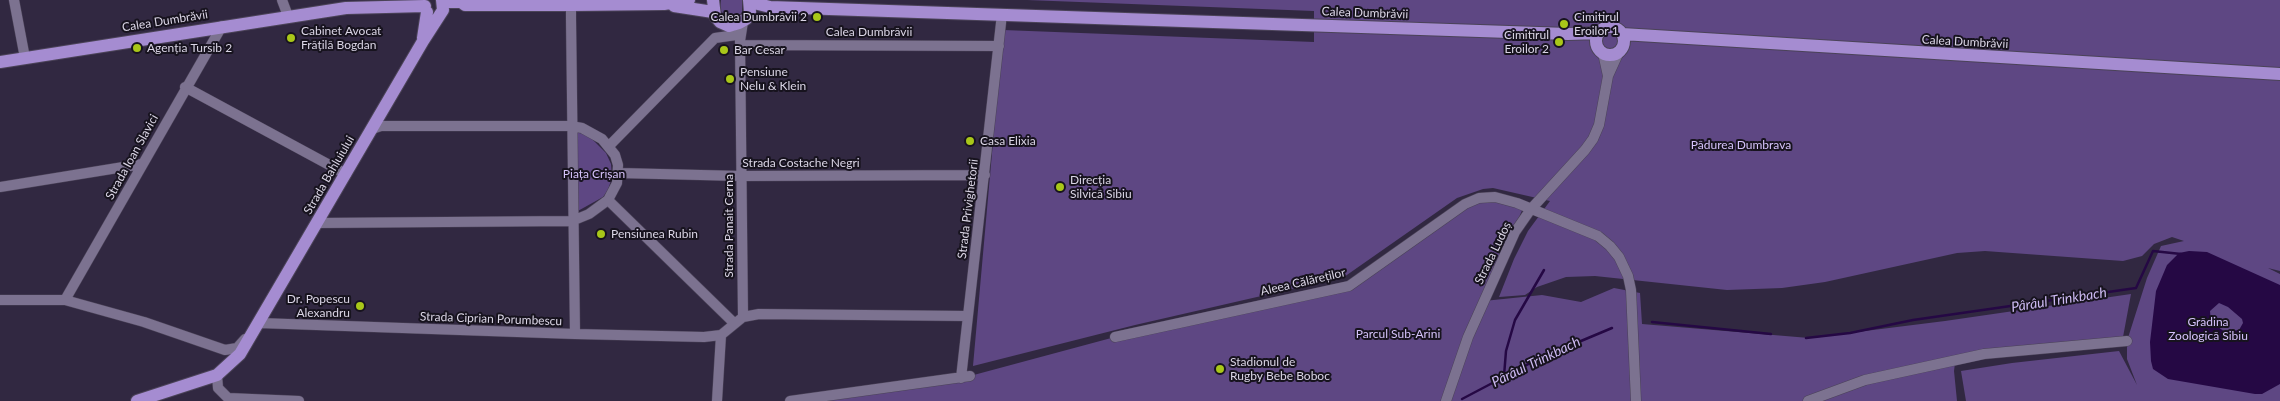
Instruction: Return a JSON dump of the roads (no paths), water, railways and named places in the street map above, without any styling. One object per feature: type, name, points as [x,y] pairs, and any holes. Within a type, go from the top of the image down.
[{"type":"main road","points":[[664,4],[689,0]]},
{"type":"main road","points":[[442,6],[461,2],[466,5],[664,4],[714,10],[736,37]]},
{"type":"main road","name":"Calea Dumbrăvii","points":[[0,62],[222,26],[356,7],[427,6],[433,15],[442,6]]},
{"type":"main road","name":"Strada Bahluiului","points":[[423,40],[427,6]]},
{"type":"main road","name":"Strada Bahluiului","points":[[221,372],[240,354],[259,323],[442,6]]},
{"type":"main road","name":"Calea Dumbrăvii","points":[[736,37],[748,9],[770,7],[1568,34],[1599,44]]},
{"type":"main road","points":[[1609,27],[1617,29],[1621,44],[1610,56],[1599,44],[1609,27]]},
{"type":"main road","name":"Calea Dumbrăvii","points":[[1621,44],[1648,37],[2280,74]]},
{"type":"main road","points":[[137,401],[221,372]]},
{"type":"street","points":[[14,0],[25,58]]},
{"type":"street","points":[[282,0],[288,16]]},
{"type":"street","points":[[573,3],[571,126],[574,334]]},
{"type":"street","points":[[609,146],[715,38],[714,10]]},
{"type":"street","name":"Strada Privighetorii","points":[[790,401],[966,377],[968,316],[1002,14]]},
{"type":"street","name":"Strada Ioan Slavici","points":[[66,300],[222,26]]},
{"type":"street","name":"Calea Dumbrăvii","points":[[715,38],[736,37],[998,46]]},
{"type":"street","name":"Strada Panait Cerna","points":[[736,37],[741,176],[738,320]]},
{"type":"street","name":"Strada Ludoș","points":[[1599,44],[1608,76]]},
{"type":"street","name":"Strada Ludoș","points":[[1446,401],[1468,337],[1512,238],[1531,209],[1593,139],[1599,125],[1608,76],[1621,44]]},
{"type":"street","points":[[186,87],[346,174]]},
{"type":"street","points":[[318,223],[572,220],[589,214],[608,200],[617,183],[619,174],[615,155],[609,146],[593,132],[571,126],[381,126],[372,129]]},
{"type":"street","points":[[0,187],[142,164]]},
{"type":"street","name":"Strada Costache Negri","points":[[619,174],[741,176],[984,175]]},
{"type":"street","name":"Aleea Călăreților","points":[[1115,337],[1349,286],[1460,207],[1479,198],[1495,197],[1507,199],[1598,236],[1610,246],[1619,258],[1628,276],[1631,290],[1636,401]]},
{"type":"street","points":[[608,200],[738,320]]},
{"type":"street","points":[[0,300],[66,300],[144,322],[225,350],[237,348],[259,323]]},
{"type":"street","points":[[717,401],[721,335],[738,320],[759,314],[968,316]]},
{"type":"street","name":"Strada Ciprian Porumbescu","points":[[259,323],[574,334],[704,337],[721,335]]},
{"type":"street","points":[[1808,401],[1865,380],[1984,354],[2127,341]]},
{"type":"street","points":[[225,350],[228,359],[221,372],[218,388],[228,398],[299,401]]},
{"type":"waterway","name":"Pârâul Trinkbach","points":[[1806,338],[1850,333],[1913,320],[2136,288],[2153,251],[2181,254]]},
{"type":"waterway","points":[[1504,376],[1506,351],[1515,320],[1544,270]]},
{"type":"waterway","name":"Pârâul Trinkbach","points":[[1652,322],[1771,334]]},
{"type":"waterway","name":"Pârâul Trinkbach","points":[[1462,399],[1538,359],[1612,328]]},
{"type":"place","name":"Calea Dumbrăvii 2","points":[[817,17]]},
{"type":"place","name":"Cimitirul Eroilor 1","points":[[1564,24]]},
{"type":"place","name":"Cabinet Avocat Frățilă Bogdan","points":[[291,38]]},
{"type":"place","name":"Cimitirul Eroilor 2","points":[[1559,42]]},
{"type":"place","name":"Agenția Tursib 2","points":[[137,48]]},
{"type":"place","name":"Bar Cesar","points":[[724,50]]},
{"type":"place","name":"Pensiune Nelu & Klein","points":[[730,79]]},
{"type":"place","name":"Casa Elixia","points":[[970,141]]},
{"type":"place","name":"Direcția Silvică Sibiu","points":[[1060,187]]},
{"type":"place","name":"Pensiunea Rubin","points":[[601,234]]},
{"type":"place","name":"Dr. Popescu Alexandru","points":[[360,306]]},
{"type":"place","name":"Stadionul de Rugby Bebe Boboc","points":[[1220,369]]},
{"type":"park label","name":"Pădurea Dumbrava","points":[[1741,145]]},
{"type":"park label","name":"Piața Crișan","points":[[594,174]]},
{"type":"park label","name":"Grădina Zoologică Sibiu","points":[[2208,329]]},
{"type":"park label","name":"Parcul Sub-Arini","points":[[1398,334]]}]
